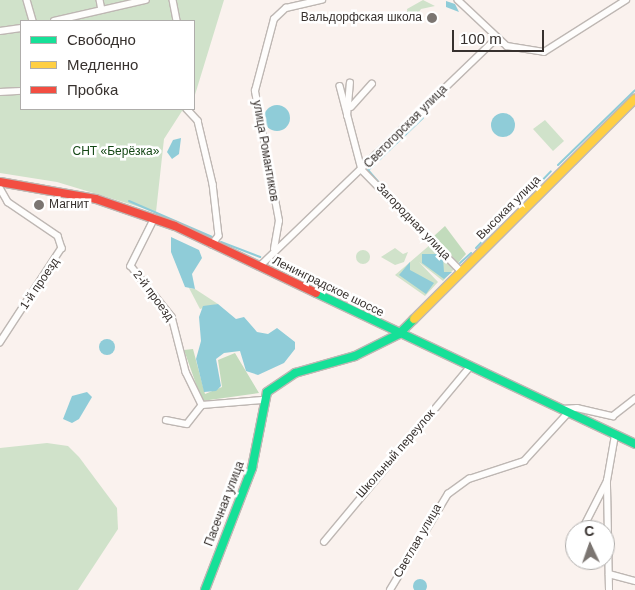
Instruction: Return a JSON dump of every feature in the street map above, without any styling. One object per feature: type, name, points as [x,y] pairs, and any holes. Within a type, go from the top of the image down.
[{"type":"street","points":[[27,0],[34,20]]},
{"type":"street","points":[[100,0],[102,10]]},
{"type":"street","points":[[58,20],[146,0]]},
{"type":"street","points":[[173,0],[177,20]]},
{"type":"street","name":"улица Романтиков","points":[[274,249],[278,220],[255,91],[274,19],[286,8],[322,0]]},
{"type":"street","points":[[458,0],[496,38],[507,46],[544,52],[626,0]]},
{"type":"street","points":[[0,31],[20,28]]},
{"type":"street","name":"Светогорская улица","points":[[259,267],[274,249],[362,170],[496,38]]},
{"type":"street","points":[[350,83],[351,107]]},
{"type":"street","points":[[347,116],[351,107],[372,84]]},
{"type":"street","name":"Загородная улица","points":[[340,86],[362,170],[461,271]]},
{"type":"street","points":[[0,92],[20,91]]},
{"type":"street","name":"Высокая улица","points":[[399,334],[635,99]]},
{"type":"street","points":[[188,110],[198,121],[213,184],[219,236],[212,245]]},
{"type":"street","name":"Ленинградское шоссе","points":[[0,182],[56,189],[155,218],[635,444]]},
{"type":"street","name":"1-й проезд","points":[[0,188],[8,202],[58,236],[62,248],[0,343]]},
{"type":"street","name":"2-й проезд","points":[[155,218],[131,266],[172,317],[186,372],[202,405]]},
{"type":"street","points":[[166,420],[187,424],[202,405],[262,400],[295,373],[355,356],[399,334]]},
{"type":"street","name":"Школьный переулок","points":[[324,542],[470,367]]},
{"type":"street","points":[[565,411],[576,408],[613,416],[635,399]]},
{"type":"street","name":"Пасечная улица","points":[[205,590],[252,468],[262,400]]},
{"type":"street","name":"Светлая улица","points":[[390,590],[448,494],[469,479],[524,461],[565,411]]},
{"type":"street","points":[[609,590],[607,481],[615,435]]},
{"type":"street","points":[[587,520],[607,481]]},
{"type":"street","points":[[610,574],[635,581]]},
{"type":"green space","name":"СНТ «Берёзка»","points":[[0,0],[224,0],[195,95],[195,20],[20,20],[20,110],[190,110],[188,115],[182,111],[164,139],[156,212],[57,182],[0,173]]},
{"type":"green space","points":[[423,0],[435,6],[421,9],[414,20],[408,19],[407,9]]},
{"type":"green space","points":[[545,120],[564,141],[553,151],[533,129]]},
{"type":"green space","points":[[445,226],[466,254],[458,263],[434,236]]},
{"type":"green space","points":[[431,244],[454,269],[443,281],[419,262],[438,282],[425,296],[395,275]]},
{"type":"green space","points":[[395,248],[403,254],[408,252],[404,262],[395,265],[381,257]]},
{"type":"green space","points":[[360,250],[366,250],[370,257],[366,264],[360,264],[356,260],[356,254]]},
{"type":"green space","points":[[189,288],[195,289],[218,304],[200,309]]},
{"type":"green space","points":[[193,349],[205,394],[222,387],[218,360],[235,353],[259,393],[202,401],[184,350]]},
{"type":"green space","points":[[47,443],[68,446],[79,457],[117,508],[118,529],[78,590],[0,590],[0,448]]},
{"type":"water","points":[[446,1],[455,4],[459,12],[446,7]]},
{"type":"water","points":[[277,105],[286,109],[290,118],[286,127],[277,131],[268,127],[264,118],[268,109]]},
{"type":"water","points":[[503,113],[511,117],[515,125],[511,133],[503,137],[495,133],[491,125],[495,117]]},
{"type":"water","points":[[181,138],[179,154],[172,159],[167,152],[173,140]]},
{"type":"water","points":[[171,237],[199,250],[202,258],[192,274],[195,289],[185,287],[171,252]]},
{"type":"water","points":[[422,254],[438,254],[443,258],[444,272],[452,272],[444,279],[422,263]]},
{"type":"water","points":[[410,262],[410,270],[434,283],[426,294],[399,275]]},
{"type":"water","points":[[218,304],[236,319],[244,317],[257,332],[268,334],[277,328],[295,342],[295,349],[284,363],[258,375],[246,371],[240,351],[224,353],[216,359],[221,386],[216,391],[204,392],[196,359],[201,341],[199,317],[203,306]]},
{"type":"water","points":[[104,339],[110,339],[115,344],[113,353],[104,355],[99,350],[99,344]]},
{"type":"water","points":[[87,392],[92,397],[79,419],[72,423],[63,419],[72,396]]},
{"type":"water","points":[[420,579],[426,583],[425,591],[415,591],[413,586],[415,581]]},
{"type":"waterway","points":[[558,165],[635,90]]},
{"type":"waterway","points":[[379,160],[423,118]]},
{"type":"waterway","points":[[375,164],[368,170],[390,195]]},
{"type":"waterway","points":[[530,193],[551,171]]},
{"type":"waterway","points":[[516,206],[525,198]]},
{"type":"waterway","points":[[129,201],[212,237]]},
{"type":"waterway","points":[[503,220],[510,212]]},
{"type":"waterway","points":[[476,248],[498,225]]},
{"type":"waterway","points":[[221,242],[260,257]]},
{"type":"waterway","points":[[460,263],[471,253]]},
{"type":"waterway","points":[[277,263],[284,263]]},
{"type":"traffic: fast","points":[[316,293],[635,444]]},
{"type":"traffic: fast","points":[[205,590],[252,468],[267,392],[295,373],[355,356],[399,334],[414,319]]},
{"type":"traffic: slow","points":[[414,319],[635,99]]},
{"type":"traffic: jam","points":[[0,182],[96,199],[175,226],[316,293]]},
{"type":"place","name":"Вальдорфская школа","points":[[432,18]]},
{"type":"place","name":"Магнит","points":[[39,205]]}]
